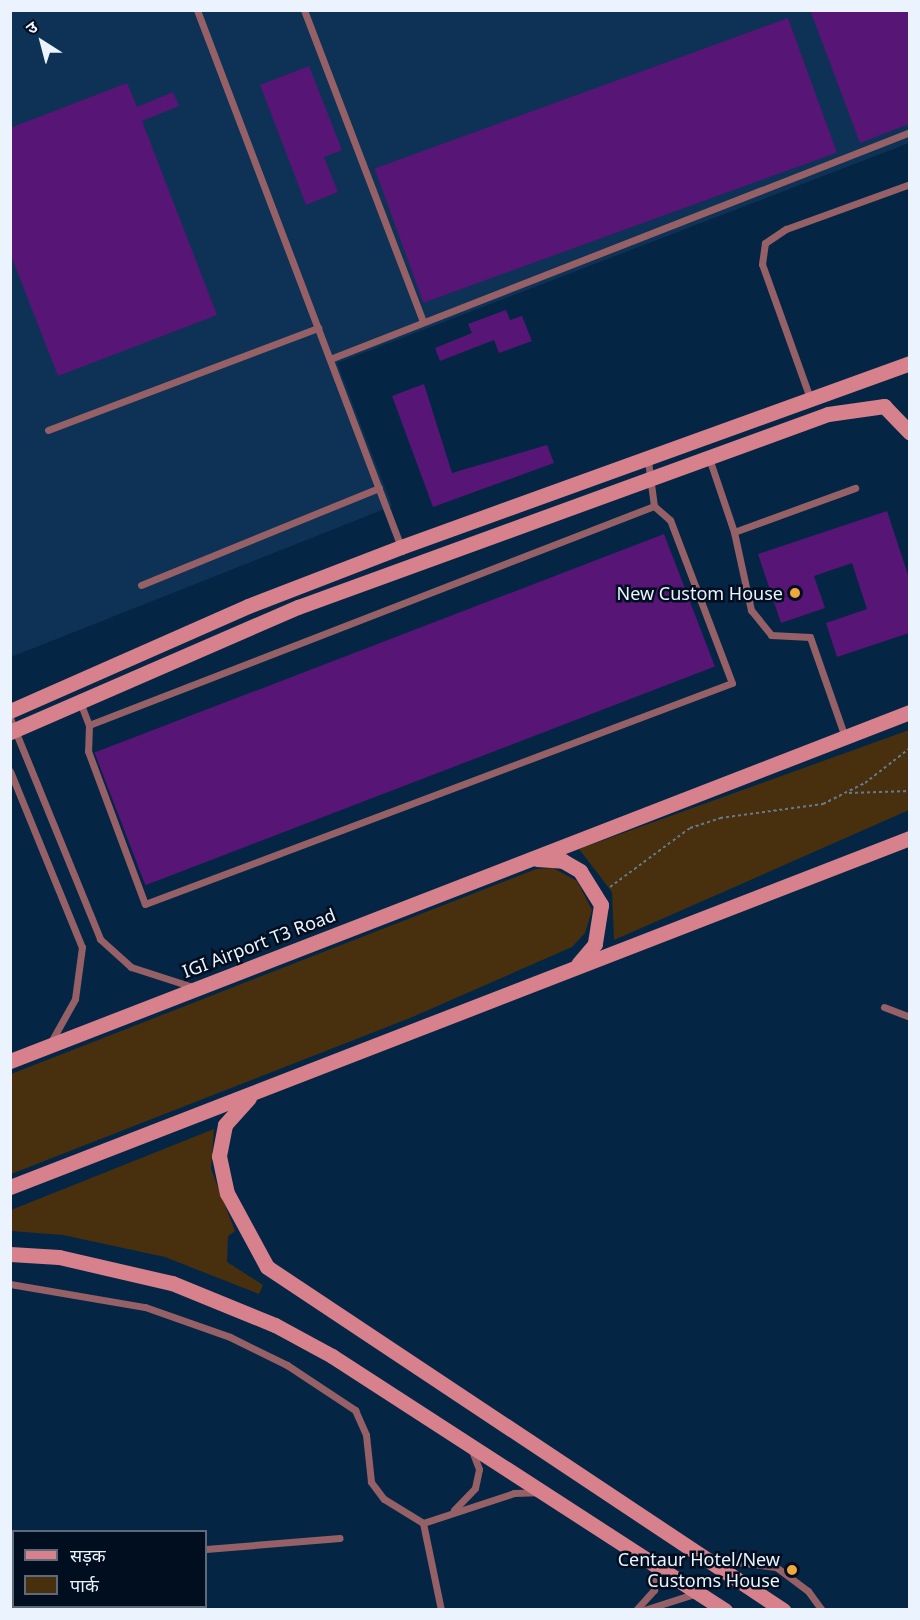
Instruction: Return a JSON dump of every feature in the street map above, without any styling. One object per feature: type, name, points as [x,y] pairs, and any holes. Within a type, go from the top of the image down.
[{"type":"main road","points":[[10,711],[248,606],[401,546],[648,461],[909,363]]},
{"type":"main road","points":[[12,727],[80,702],[298,607],[859,407],[884,406],[909,433]]},
{"type":"main road","name":"IGI Airport T3 Road","points":[[10,1060],[909,712]]},
{"type":"main road","points":[[10,1187],[909,838]]},
{"type":"main road","points":[[522,861],[562,861],[587,878],[601,905],[595,944],[566,971]]},
{"type":"main road","points":[[258,1091],[225,1125],[219,1156],[227,1193],[267,1267],[701,1558],[783,1610]]},
{"type":"main road","points":[[10,1254],[123,1270],[226,1302],[332,1356],[653,1562],[715,1605]]},
{"type":"lane","points":[[197,10],[401,546]]},
{"type":"lane","points":[[304,10],[423,321]]},
{"type":"lane","points":[[330,359],[909,132]]},
{"type":"lane","points":[[811,401],[762,264],[765,243],[786,229],[909,184]]},
{"type":"lane","points":[[48,430],[318,328]]},
{"type":"lane","points":[[80,702],[89,725],[88,751],[145,904],[732,684],[670,520],[654,506],[654,481],[648,461]]},
{"type":"lane","points":[[710,461],[734,532],[752,610],[771,635],[810,637],[845,737]]},
{"type":"lane","points":[[141,585],[379,488]]},
{"type":"lane","points":[[734,532],[855,488]]},
{"type":"lane","points":[[89,725],[654,506]]},
{"type":"lane","points":[[12,727],[100,939],[131,967],[196,988]]},
{"type":"lane","points":[[10,771],[82,947],[75,999],[48,1046]]},
{"type":"lane","points":[[884,1007],[909,1017]]},
{"type":"lane","points":[[10,1284],[145,1307],[230,1337],[287,1365],[355,1410],[366,1435],[371,1482],[392,1506],[423,1523],[514,1493],[546,1493]]},
{"type":"lane","points":[[450,1513],[470,1496],[477,1480],[476,1458],[462,1438]]},
{"type":"lane","points":[[423,1523],[441,1610]]},
{"type":"lane","points":[[207,1550],[340,1538]]},
{"type":"lane","points":[[701,1558],[776,1567],[808,1591],[822,1610]]},
{"type":"lane","points":[[636,1610],[654,1590],[653,1562]]},
{"type":"lane","points":[[644,1610],[690,1594],[715,1605]]},
{"type":"path","points":[[610,887],[690,828],[729,817],[808,809],[848,793],[909,748]]},
{"type":"path","points":[[848,793],[909,791]]},
{"type":"shaded area","points":[[11,11],[909,11],[909,143],[337,363],[392,506],[11,657]]},
{"type":"green space","points":[[909,730],[909,810],[614,940],[612,892],[579,849]]},
{"type":"green space","points":[[553,868],[577,881],[592,910],[585,933],[572,947],[410,1018],[11,1174],[11,1074],[536,869]]},
{"type":"green space","points":[[214,1129],[211,1169],[235,1231],[228,1236],[227,1262],[263,1285],[259,1294],[165,1257],[63,1235],[11,1231],[11,1210]]},
{"type":"building","points":[[810,10],[909,10],[909,124],[860,143]]},
{"type":"building","points":[[788,18],[837,152],[423,303],[375,168]]},
{"type":"building","points":[[309,66],[342,150],[324,157],[338,192],[306,205],[260,85]]},
{"type":"building","points":[[127,83],[137,107],[173,92],[179,106],[142,121],[217,315],[58,376],[10,253],[10,128]]},
{"type":"building","points":[[506,310],[510,320],[522,316],[532,341],[499,353],[494,340],[440,361],[435,348],[472,333],[468,324]]},
{"type":"building","points":[[424,384],[452,473],[547,445],[554,463],[433,507],[392,396]]},
{"type":"building","name":"New Custom House","points":[[887,511],[909,578],[909,633],[837,657],[826,623],[867,609],[852,563],[814,576],[825,608],[781,623],[758,554]]},
{"type":"building","points":[[664,534],[715,667],[145,885],[95,753]]},
{"type":"place","name":"New Custom House","points":[[795,593]]},
{"type":"place","name":"Centaur Hotel/New Customs House","points":[[792,1570]]}]
